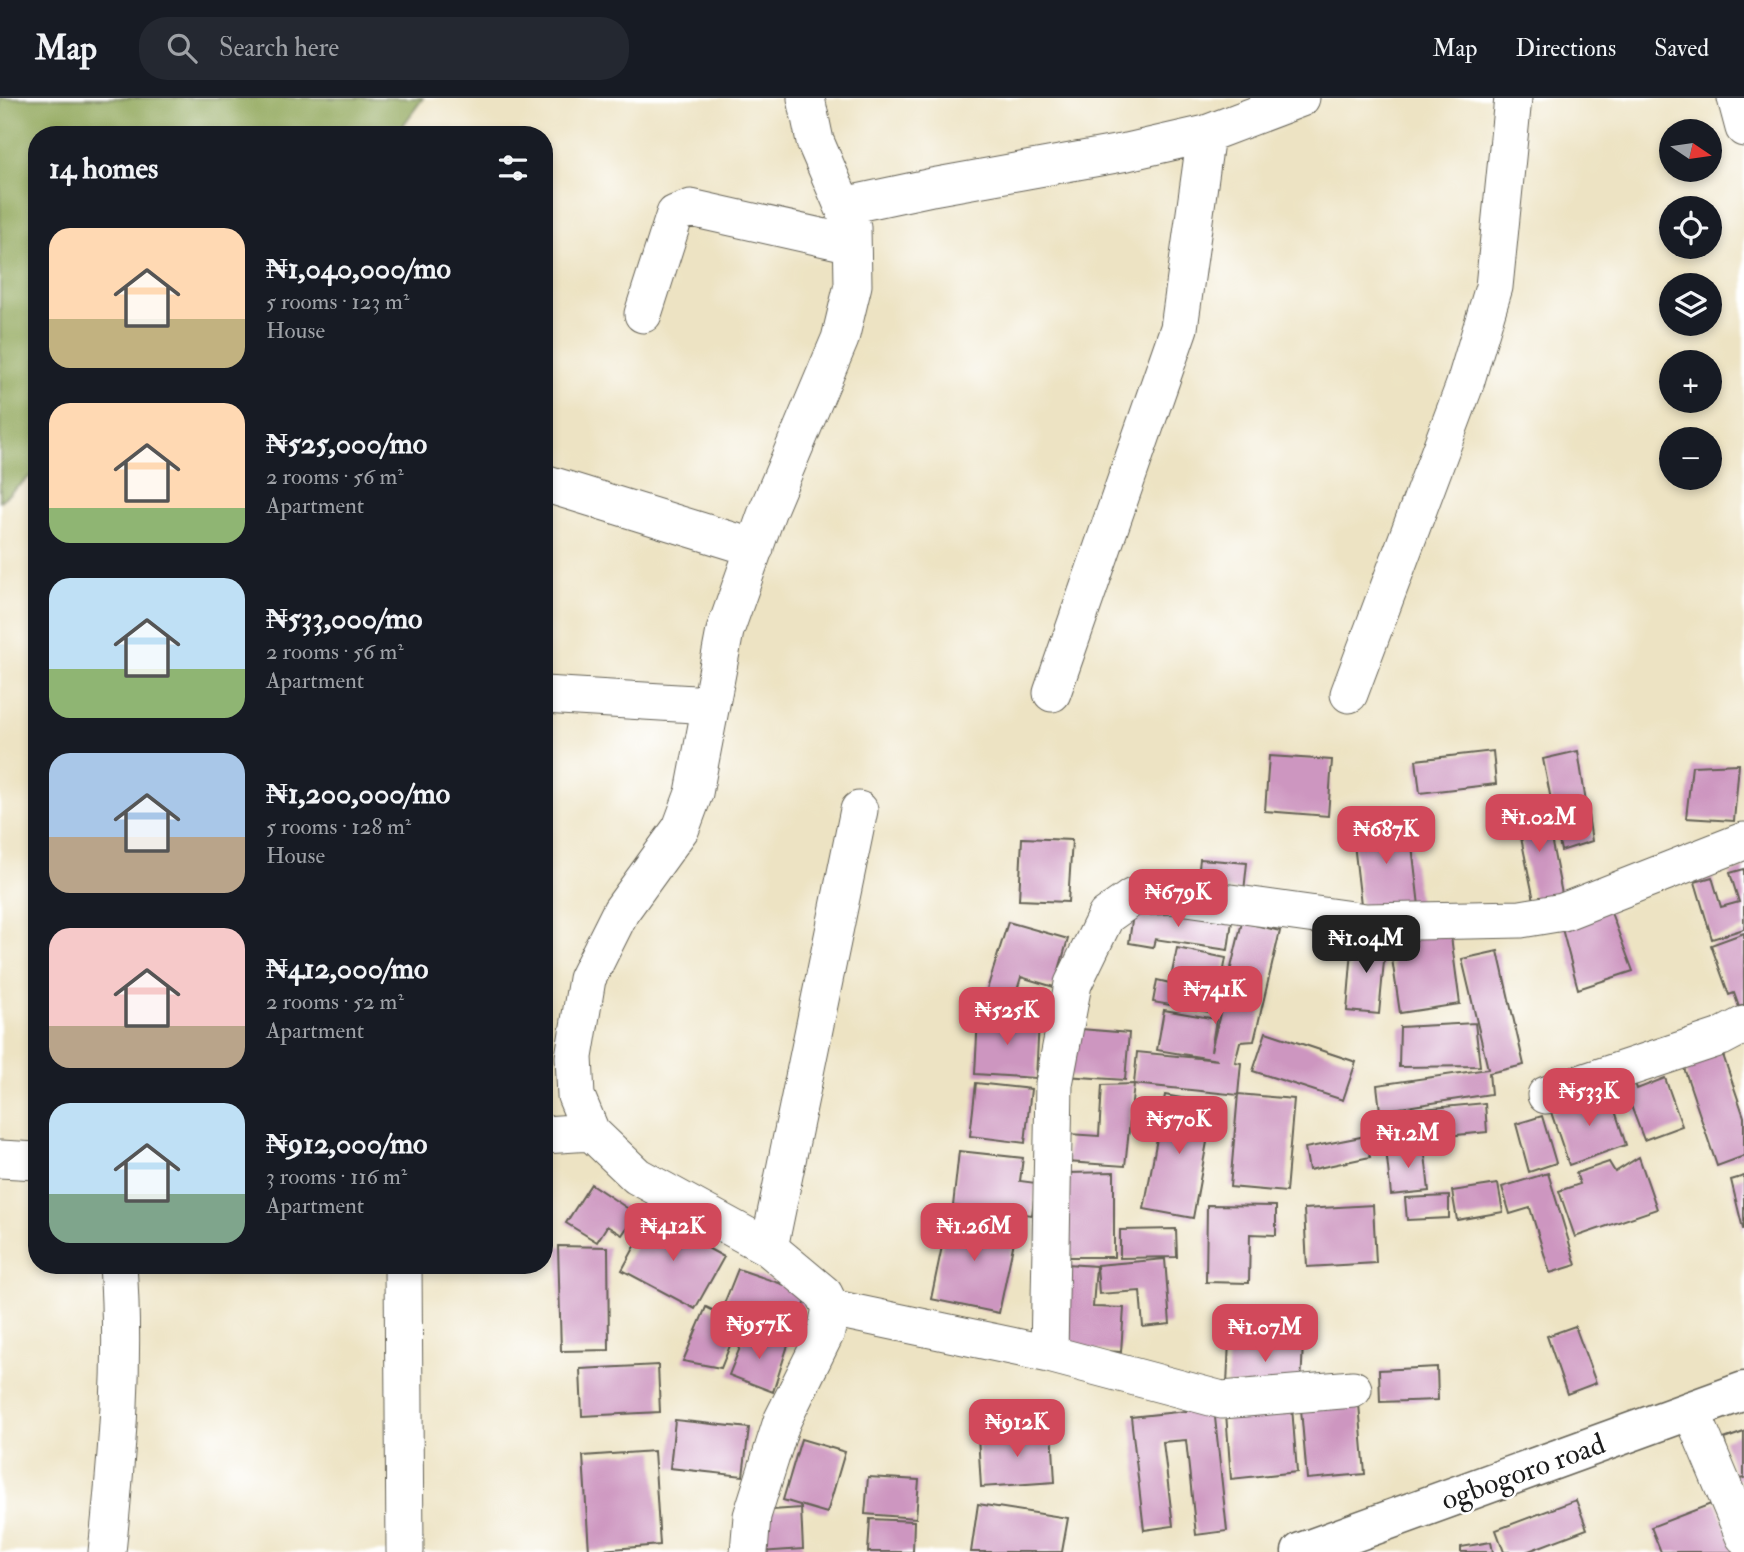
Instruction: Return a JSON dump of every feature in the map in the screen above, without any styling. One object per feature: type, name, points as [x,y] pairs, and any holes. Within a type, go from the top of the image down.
[{"type":"street","points":[[749,1552],[752,1516],[782,1421],[826,1332],[831,1308],[824,1294],[769,1248],[636,1176],[591,1132],[576,1096],[574,1057],[587,979],[621,911],[681,828],[694,793],[724,631],[840,340],[853,285],[852,226],[815,141],[806,98]]},
{"type":"street","points":[[843,206],[1127,152],[1206,134],[1301,98]]},
{"type":"street","points":[[1349,694],[1464,387],[1493,288],[1513,98]]},
{"type":"street","points":[[1736,98],[1744,128]]},
{"type":"street","points":[[1052,693],[1179,328],[1206,134]]},
{"type":"street","points":[[643,314],[675,214],[682,209],[691,208],[852,244]]},
{"type":"street","points":[[553,486],[755,548]]},
{"type":"street","points":[[553,696],[710,705]]},
{"type":"street","points":[[769,1248],[859,810]]},
{"type":"street","points":[[1049,1354],[1054,1084],[1073,984],[1105,916],[1133,897],[1173,895],[1366,922],[1521,919],[1563,912],[1744,841]]},
{"type":"street","points":[[1546,1095],[1721,1037],[1744,1025]]},
{"type":"street","points":[[553,1134],[591,1132]]},
{"type":"street","points":[[0,1159],[28,1161]]},
{"type":"street","points":[[107,1552],[117,1462],[122,1329],[119,1274]]},
{"type":"street","points":[[403,1274],[405,1552]]},
{"type":"street","points":[[831,1308],[1049,1354],[1222,1399],[1353,1389]]},
{"type":"street","name":"ogbogoro road","points":[[1301,1552],[1744,1391]]},
{"type":"street","points":[[1691,1410],[1744,1536]]},
{"type":"green space","points":[[0,98],[423,98],[403,126],[28,126],[28,478],[0,501]]},
{"type":"building","points":[[1493,751],[1496,784],[1420,793],[1416,760]]},
{"type":"building","points":[[1578,751],[1592,841],[1561,851],[1543,759]]},
{"type":"building","points":[[1269,756],[1332,760],[1328,816],[1265,811]]},
{"type":"building","points":[[1739,764],[1734,821],[1686,818],[1692,766]]},
{"type":"building","points":[[1544,803],[1563,899],[1535,905],[1515,809]]},
{"type":"building","points":[[1409,819],[1419,906],[1362,913],[1352,826]]},
{"type":"building","points":[[1022,838],[1072,840],[1068,902],[1019,900]]},
{"type":"building","points":[[1200,859],[1247,863],[1244,891],[1197,886]]},
{"type":"building","points":[[1744,869],[1744,929],[1712,939],[1695,882],[1712,877],[1721,907],[1739,902],[1730,873]]},
{"type":"building","points":[[1134,906],[1232,921],[1228,950],[1155,939],[1153,947],[1129,943]]},
{"type":"building","points":[[1610,910],[1633,971],[1578,989],[1561,925]]},
{"type":"building","points":[[1008,922],[1068,939],[1054,987],[1021,977],[1012,1007],[984,999]]},
{"type":"building","points":[[1242,922],[1280,931],[1254,1041],[1240,1042],[1235,1062],[1241,1063],[1238,1095],[1134,1084],[1137,1052],[1218,1060],[1157,1050],[1164,1010],[1216,1019],[1211,1051]]},
{"type":"building","points":[[1450,929],[1460,1004],[1400,1013],[1389,938]]},
{"type":"building","points":[[1744,933],[1744,1005],[1739,1007],[1734,993],[1729,995],[1711,945]]},
{"type":"building","points":[[1353,937],[1386,940],[1379,1014],[1347,1011]]},
{"type":"building","points":[[1177,948],[1226,958],[1216,1013],[1153,1002],[1157,980],[1170,983]]},
{"type":"building","points":[[1498,951],[1524,1065],[1489,1073],[1491,1094],[1380,1111],[1377,1085],[1488,1069],[1462,959]]},
{"type":"building","points":[[978,1017],[1039,1021],[1036,1078],[975,1074]]},
{"type":"building","points":[[1475,1023],[1480,1066],[1399,1067],[1400,1027]]},
{"type":"building","points":[[1068,1028],[1129,1033],[1125,1080],[1065,1076]]},
{"type":"building","points":[[1266,1032],[1356,1062],[1343,1100],[1253,1071]]},
{"type":"building","points":[[1722,1052],[1744,1117],[1744,1156],[1717,1166],[1683,1065]]},
{"type":"building","points":[[1632,1074],[1637,1089],[1665,1078],[1682,1126],[1644,1140],[1628,1098],[1622,1103],[1614,1081]]},
{"type":"building","points":[[976,1083],[1031,1089],[1025,1143],[970,1136]]},
{"type":"building","points":[[1134,1084],[1125,1166],[1067,1162],[1069,1134],[1099,1136],[1102,1085]]},
{"type":"building","points":[[1609,1092],[1626,1145],[1569,1165],[1551,1112]]},
{"type":"building","points":[[1238,1094],[1294,1099],[1286,1192],[1230,1187]]},
{"type":"building","points":[[1165,1095],[1214,1104],[1193,1218],[1144,1209]]},
{"type":"building","points":[[1485,1103],[1487,1132],[1384,1142],[1381,1113]]},
{"type":"building","points":[[1542,1116],[1556,1163],[1529,1172],[1516,1124]]},
{"type":"building","points":[[1366,1136],[1370,1157],[1309,1170],[1305,1148]]},
{"type":"building","points":[[1424,1145],[1429,1191],[1391,1195],[1386,1149]]},
{"type":"building","points":[[959,1151],[1023,1158],[1020,1181],[1036,1183],[1032,1215],[953,1206]]},
{"type":"building","points":[[1639,1157],[1657,1209],[1575,1237],[1559,1191],[1580,1184],[1576,1173],[1609,1162],[1615,1172]]},
{"type":"building","points":[[1114,1172],[1114,1257],[1067,1257],[1068,1173]]},
{"type":"building","points":[[1548,1173],[1576,1265],[1550,1273],[1530,1208],[1510,1214],[1502,1187]]},
{"type":"building","points":[[1744,1176],[1744,1229],[1743,1229],[1731,1180]]},
{"type":"building","points":[[591,1184],[636,1214],[622,1235],[607,1226],[597,1242],[566,1223]]},
{"type":"building","points":[[1498,1184],[1503,1212],[1457,1220],[1452,1191]]},
{"type":"building","points":[[1449,1196],[1449,1218],[1407,1220],[1405,1198]]},
{"type":"building","points":[[1207,1205],[1276,1206],[1276,1235],[1250,1234],[1249,1283],[1206,1282]]},
{"type":"building","points":[[1373,1205],[1376,1263],[1307,1267],[1304,1209]]},
{"type":"building","points":[[949,1213],[1017,1227],[999,1313],[931,1299]]},
{"type":"building","points":[[651,1217],[724,1257],[695,1309],[622,1270]]},
{"type":"building","points":[[1176,1229],[1177,1257],[1120,1258],[1120,1230]]},
{"type":"building","points":[[558,1246],[608,1247],[609,1350],[561,1351]]},
{"type":"building","points":[[1165,1259],[1170,1324],[1143,1327],[1140,1291],[1099,1294],[1097,1265]]},
{"type":"building","points":[[1066,1264],[1096,1266],[1093,1307],[1124,1308],[1121,1352],[1060,1348]]},
{"type":"building","points":[[738,1269],[808,1293],[794,1339],[722,1309]]},
{"type":"building","points":[[706,1307],[739,1323],[721,1368],[683,1361]]},
{"type":"building","points":[[1575,1326],[1596,1383],[1567,1394],[1547,1336]]},
{"type":"building","points":[[747,1330],[788,1345],[773,1392],[729,1375]]},
{"type":"building","points":[[1229,1340],[1303,1342],[1301,1387],[1227,1385]]},
{"type":"building","points":[[658,1365],[660,1412],[582,1416],[580,1369]]},
{"type":"building","points":[[1437,1367],[1438,1400],[1380,1402],[1379,1370]]},
{"type":"building","points":[[1359,1404],[1365,1474],[1307,1479],[1301,1409]]},
{"type":"building","points":[[1292,1407],[1297,1472],[1231,1479],[1226,1413]]},
{"type":"building","points":[[1214,1408],[1227,1531],[1196,1535],[1186,1440],[1163,1442],[1173,1526],[1144,1530],[1131,1417]]},
{"type":"building","points":[[675,1420],[749,1428],[743,1476],[670,1468]]},
{"type":"building","points":[[1052,1430],[1055,1482],[981,1487],[978,1436]]},
{"type":"building","points":[[1744,1432],[1744,1478],[1736,1480],[1724,1439]]},
{"type":"building","points":[[801,1439],[845,1452],[827,1513],[783,1500]]},
{"type":"building","points":[[654,1451],[660,1545],[589,1551],[583,1456]]},
{"type":"building","points":[[868,1477],[919,1480],[916,1518],[865,1514]]},
{"type":"building","points":[[1576,1500],[1587,1529],[1526,1552],[1504,1552],[1496,1530]]},
{"type":"building","points":[[1716,1502],[1735,1552],[1661,1552],[1651,1527]]},
{"type":"building","points":[[978,1504],[1068,1518],[1062,1552],[971,1552]]},
{"type":"building","points":[[801,1508],[803,1549],[760,1552],[758,1511]]},
{"type":"building","points":[[870,1519],[914,1521],[913,1552],[868,1552]]},
{"type":"building","points":[[1491,1542],[1493,1552],[1461,1552],[1461,1547]]}]
